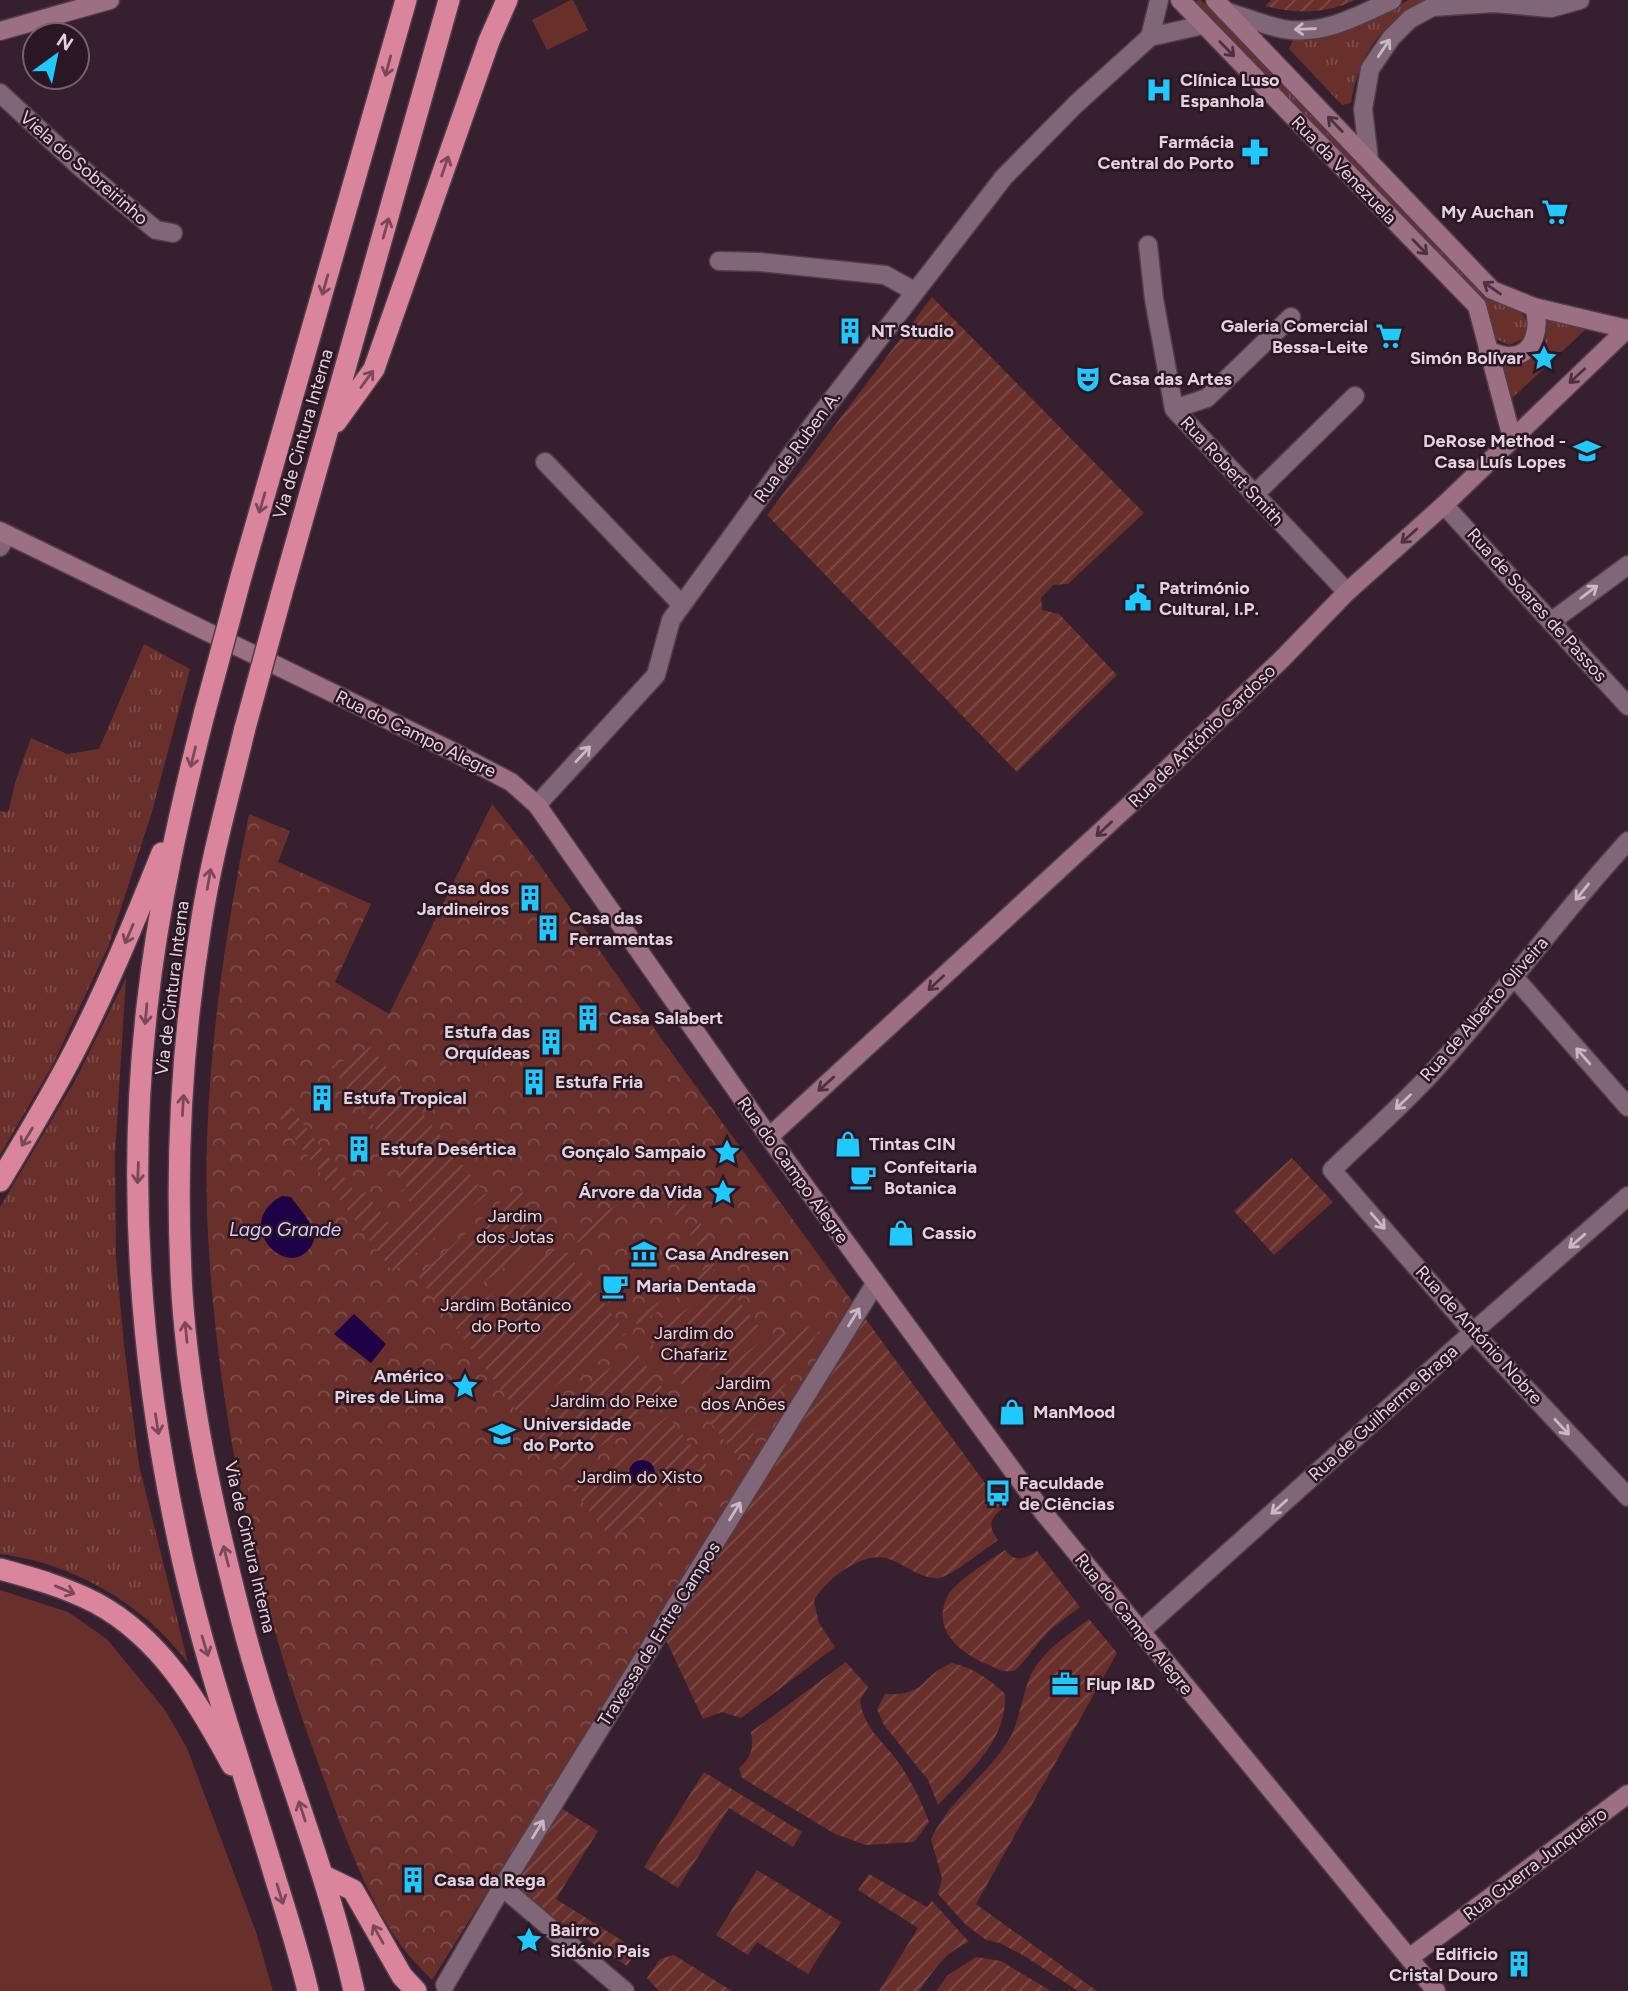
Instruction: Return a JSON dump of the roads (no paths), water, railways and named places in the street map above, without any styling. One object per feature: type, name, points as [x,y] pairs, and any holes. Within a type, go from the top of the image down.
[{"type":"highway","name":"Via de Cintura Interna","points":[[308,1991],[201,1634],[183,1563],[155,1412],[144,1322],[138,1188],[143,1056],[146,1008],[159,918],[182,802],[241,577],[406,0]]},
{"type":"highway","name":"Via de Cintura Interna","points":[[354,1991],[324,1876],[242,1622],[220,1534],[196,1404],[183,1294],[179,1182],[185,1055],[190,999],[211,868],[245,728],[449,0]]},
{"type":"highway","points":[[327,435],[374,369],[489,41],[507,0]]},
{"type":"highway","points":[[0,1181],[41,1114],[102,995],[182,802]]},
{"type":"highway","points":[[0,1569],[51,1584],[97,1604],[130,1627],[163,1657],[194,1697],[254,1805]]},
{"type":"highway","points":[[324,1876],[353,1890],[402,1976],[416,1991]]},
{"type":"street","points":[[0,30],[110,0]]},
{"type":"street","points":[[1150,37],[1159,0]]},
{"type":"street","name":"Rua da Venezuela","points":[[1180,0],[1477,306],[1512,438]]},
{"type":"street","points":[[1220,6],[1283,29],[1303,30],[1342,23],[1392,0]]},
{"type":"street","points":[[1369,160],[1363,109],[1370,69],[1391,38],[1410,19],[1432,7],[1538,3],[1552,8],[1580,0]]},
{"type":"street","name":"Rua da Venezuela","points":[[1220,6],[1492,290],[1534,307],[1627,328]]},
{"type":"street","name":"Rua de Ruben A.","points":[[537,804],[656,675],[671,620],[817,419],[1004,177],[1076,104],[1150,37],[1203,24]]},
{"type":"street","name":"Viela do Sobreirinho","points":[[0,93],[80,167],[156,230],[173,233]]},
{"type":"street","name":"Rua Robert Smith","points":[[1148,245],[1154,299],[1174,409],[1347,592]]},
{"type":"street","points":[[719,261],[885,275],[914,291]]},
{"type":"street","points":[[1488,351],[1511,356],[1525,351],[1536,335],[1538,320],[1534,307]]},
{"type":"street","points":[[1174,409],[1207,398],[1291,317]]},
{"type":"street","name":"Rua de António Cardoso","points":[[769,1138],[1139,796],[1282,659],[1347,592],[1444,505],[1627,328]]},
{"type":"street","points":[[1254,495],[1355,396]]},
{"type":"street","points":[[545,462],[682,605]]},
{"type":"street","name":"Rua de Soares de Passos","points":[[1444,505],[1628,706]]},
{"type":"street","name":"Rua do Campo Alegre","points":[[2,537],[464,757],[511,782],[537,804],[769,1138],[1043,1512],[1436,1991]]},
{"type":"street","points":[[1552,621],[1628,565]]},
{"type":"street","name":"Rua de Alberto Oliveira","points":[[1332,1170],[1427,1077],[1514,977],[1592,879],[1628,841]]},
{"type":"street","points":[[1514,977],[1628,1108]]},
{"type":"street","name":"Rua de António Nobre","points":[[1332,1170],[1474,1332],[1628,1497]]},
{"type":"street","name":"Rua de Guilherme Braga","points":[[1140,1632],[1628,1196]]},
{"type":"street","name":"Travessa de Entre Campos","points":[[445,1985],[502,1887],[874,1284]]},
{"type":"street","name":"Rua Guerra Junqueiro","points":[[1409,1958],[1628,1794]]},
{"type":"street","points":[[502,1887],[625,1991]]},
{"type":"water","name":"Lago Grande","points":[[282,1196],[291,1197],[314,1232],[311,1247],[299,1257],[276,1253],[267,1244],[262,1232],[262,1220],[268,1207]]},
{"type":"water","points":[[354,1314],[386,1344],[371,1363],[334,1334]]},
{"type":"water","points":[[642,1460],[651,1464],[655,1473],[651,1482],[642,1486],[633,1482],[629,1473],[633,1464]]},
{"type":"place","name":"Clínica Luso Espanhola","points":[[1159,90]]},
{"type":"place","name":"Farmácia Central do Porto","points":[[1255,152]]},
{"type":"place","name":"My Auchan","points":[[1555,212]]},
{"type":"place","name":"NT Studio","points":[[850,331]]},
{"type":"place","name":"Galeria Comercial Bessa-Leite","points":[[1389,336]]},
{"type":"place","name":"Simón Bolívar","points":[[1544,358]]},
{"type":"place","name":"Casa das Artes","points":[[1088,379]]},
{"type":"place","name":"DeRose Method - Casa Luís Lopes","points":[[1587,451]]},
{"type":"place","name":"Património Cultural, I.P.","points":[[1138,598]]},
{"type":"place","name":"Casa dos Jardineiros","points":[[530,898]]},
{"type":"place","name":"Casa das Ferramentas","points":[[548,928]]},
{"type":"place","name":"Casa Salabert","points":[[588,1018]]},
{"type":"place","name":"Estufa das Orquídeas","points":[[551,1042]]},
{"type":"place","name":"Estufa Fria","points":[[534,1082]]},
{"type":"place","name":"Estufa Tropical","points":[[322,1098]]},
{"type":"place","name":"Tintas CIN","points":[[848,1144]]},
{"type":"place","name":"Estufa Desértica","points":[[359,1149]]},
{"type":"place","name":"Gonçalo Sampaio","points":[[727,1152]]},
{"type":"place","name":"Confeitaria Botanica","points":[[863,1177]]},
{"type":"place","name":"Árvore da Vida","points":[[723,1192]]},
{"type":"place","name":"Cassio","points":[[901,1233]]},
{"type":"place","name":"Casa Andresen","points":[[644,1254]]},
{"type":"place","name":"Maria Dentada","points":[[615,1286]]},
{"type":"place","name":"Américo Pires de Lima","points":[[465,1386]]},
{"type":"place","name":"ManMood","points":[[1012,1412]]},
{"type":"place","name":"Universidade do Porto","points":[[502,1434]]},
{"type":"place","name":"Faculdade de Ciências","points":[[998,1493]]},
{"type":"place","name":"Flup I&D","points":[[1065,1684]]},
{"type":"place","name":"Casa da Rega","points":[[413,1880]]},
{"type":"place","name":"Bairro Sidónio Pais","points":[[529,1940]]},
{"type":"place","name":"Edificio Cristal Douro","points":[[1519,1964]]},
{"type":"park label","name":"Jardim dos Jotas","points":[[515,1226]]},
{"type":"park label","name":"Jardim Botânico do Porto","points":[[506,1315]]},
{"type":"park label","name":"Jardim do Chafariz","points":[[694,1343]]},
{"type":"park label","name":"Jardim dos Anões","points":[[743,1393]]},
{"type":"park label","name":"Jardim do Peixe","points":[[614,1401]]},
{"type":"park label","name":"Jardim do Xisto","points":[[640,1477]]}]
